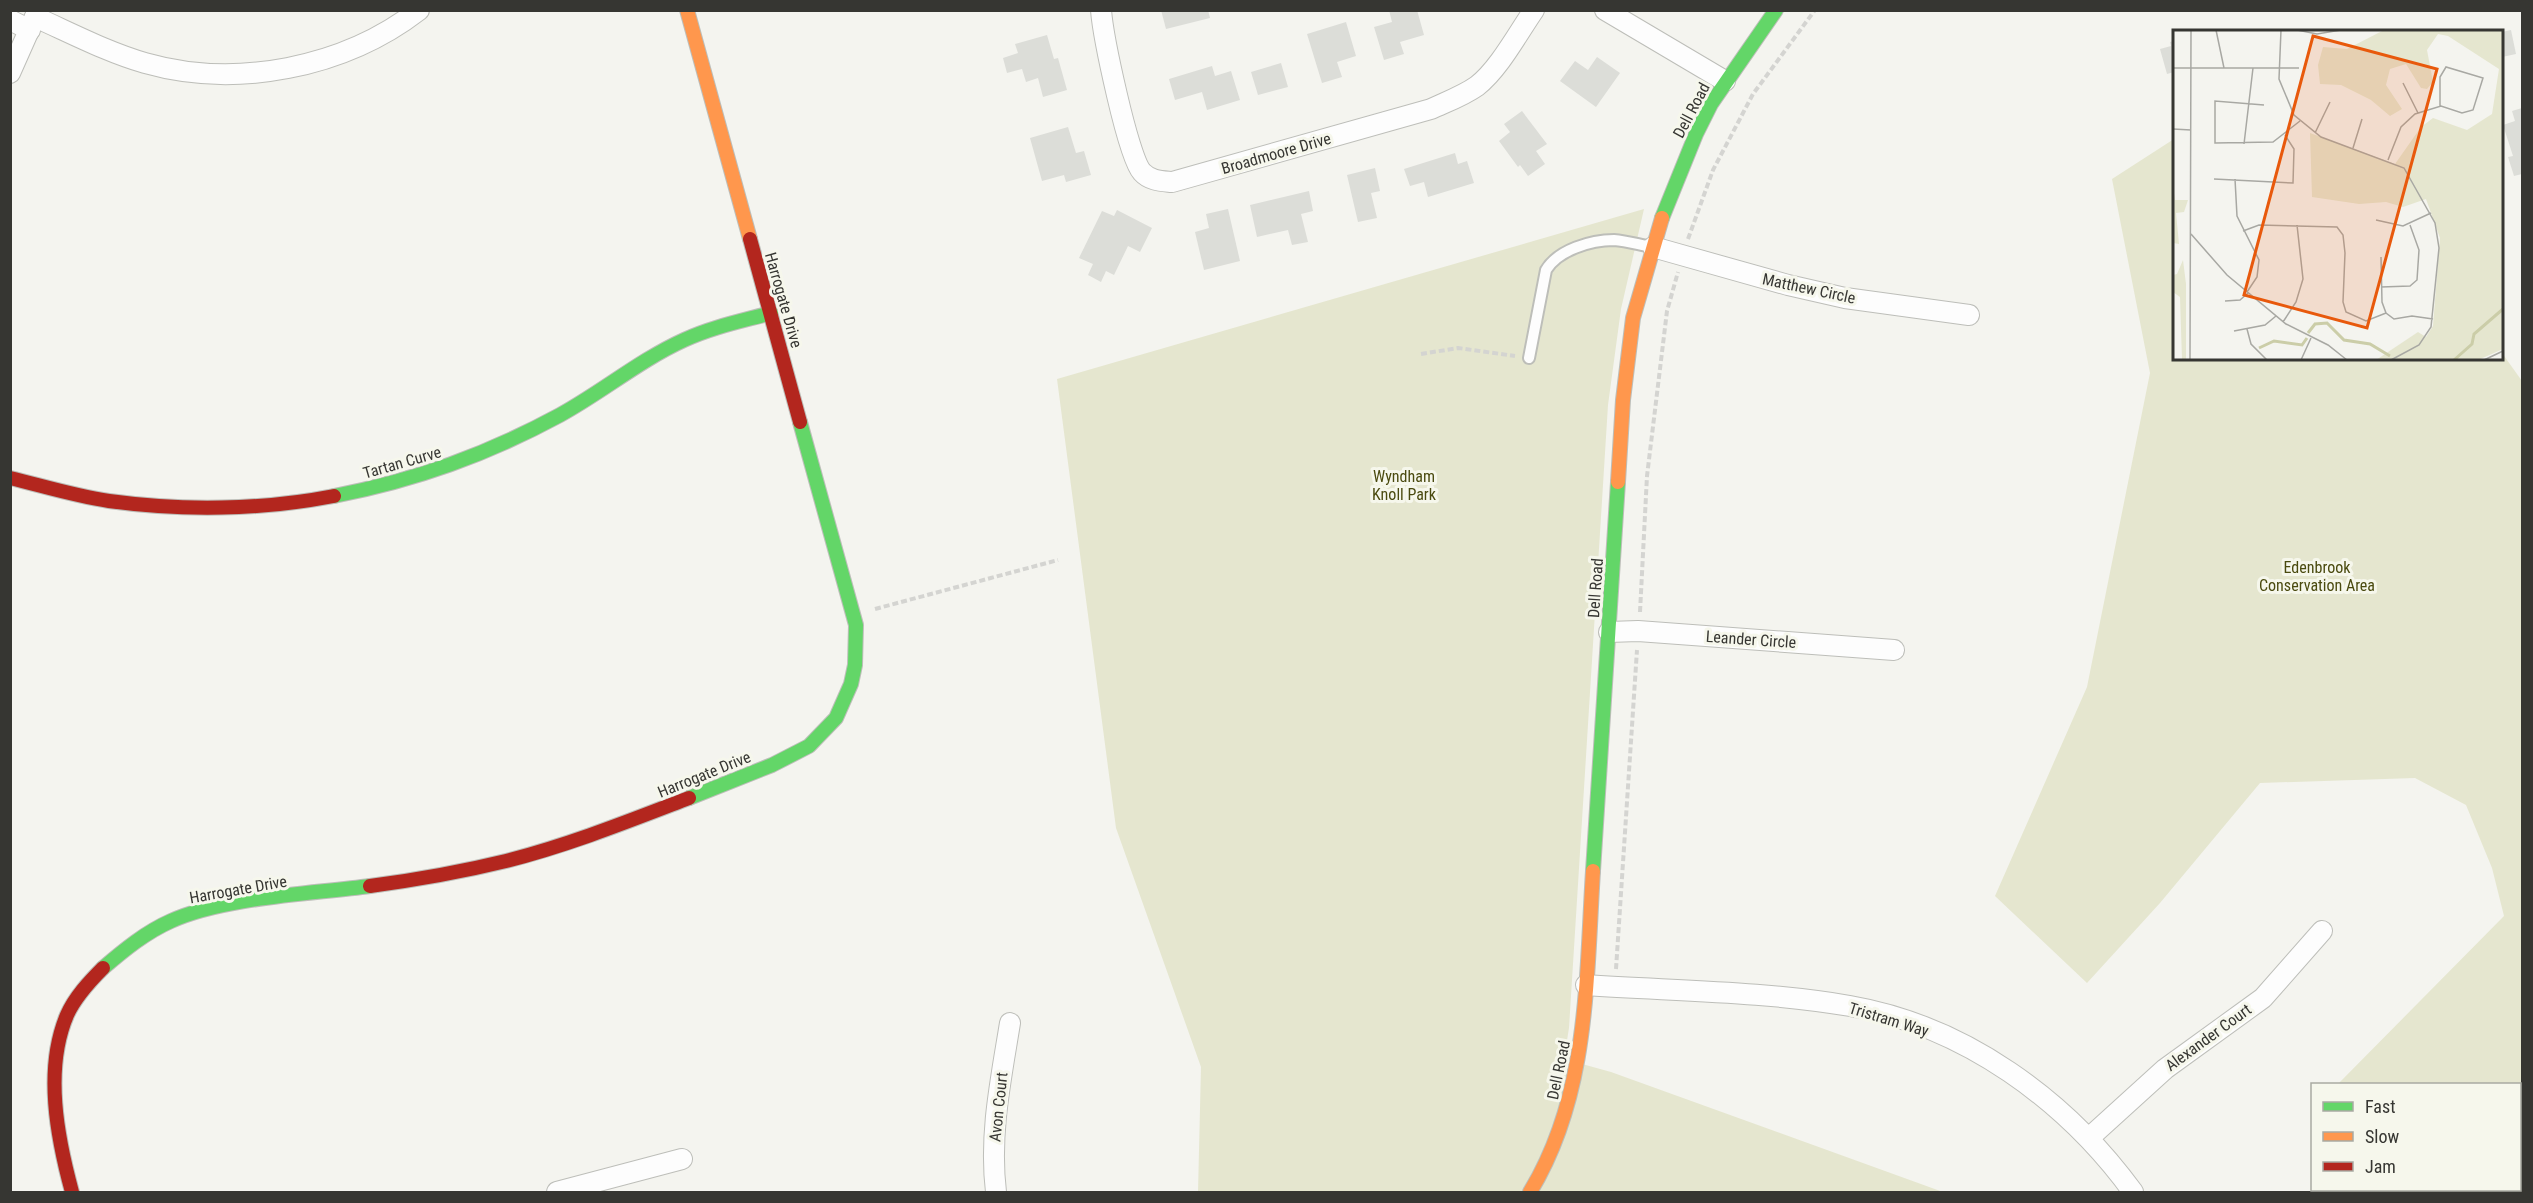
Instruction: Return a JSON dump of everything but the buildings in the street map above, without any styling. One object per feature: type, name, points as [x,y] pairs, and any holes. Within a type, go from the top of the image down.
[{"type":"street","points":[[10,20],[34,19],[146,63],[199,72],[254,73],[308,64],[359,47],[419,10]]},
{"type":"street","name":"Harrogate Drive","points":[[72,1192],[58,1132],[55,1090],[58,1048],[65,1021],[76,997],[94,976],[147,933],[183,916],[224,905],[396,882],[476,868],[555,847],[633,820],[792,756],[817,738],[838,715],[852,686],[858,655],[854,615],[687,10]]},
{"type":"street","name":"Broadmoore Drive","points":[[1101,10],[1111,70],[1135,159],[1143,173],[1156,181],[1172,182],[1431,109],[1455,99],[1478,85],[1496,64],[1534,10]]},
{"type":"street","points":[[1605,10],[1725,81]]},
{"type":"street","name":"Dell Road","points":[[1530,1192],[1550,1153],[1569,1105],[1580,1054],[1623,400],[1633,318],[1663,213],[1696,134],[1725,81],[1776,10]]},
{"type":"street","points":[[10,73],[34,19]]},
{"type":"street","name":"Matthew Circle","points":[[1653,247],[1788,285],[1845,298],[1969,315]]},
{"type":"street","name":"Tartan Curve","points":[[10,478],[62,491],[138,504],[203,507],[290,502],[365,490],[438,470],[508,442],[576,406],[672,345],[707,330],[771,313]]},
{"type":"street","name":"Leander Circle","points":[[1609,632],[1638,631],[1894,650]]},
{"type":"street","name":"Alexander Court","points":[[2089,1138],[2164,1069],[2263,998],[2322,931]]},
{"type":"street","name":"Tristram Way","points":[[1586,985],[1791,998],[1853,1006],[1913,1023],[1971,1049],[2025,1081],[2089,1138],[2133,1192]]},
{"type":"street","name":"Avon Court","points":[[996,1192],[993,1169],[995,1112],[1010,1023]]},
{"type":"street","points":[[557,1192],[682,1159]]},
{"type":"lane","points":[[1529,358],[1546,270],[1551,262],[1575,249],[1606,240],[1653,247]]},
{"type":"path","points":[[1615,987],[1647,476],[1667,311],[1682,256],[1713,170],[1753,94],[1815,10]]},
{"type":"path","points":[[1421,354],[1458,348],[1529,358]]},
{"type":"path","points":[[854,615],[1058,560]]},
{"type":"green space","name":"Edenbrook Conservation Area","points":[[2173,140],[2173,360],[2503,360],[2503,354],[2522,381],[2521,1154],[2521,1083],[2339,1083],[2504,916],[2492,868],[2466,805],[2415,778],[2260,783],[2160,903],[2087,983],[1995,896],[2087,687],[2150,373],[2112,179]]},
{"type":"green space","name":"Wyndham Knoll Park","points":[[1644,209],[1621,309],[1608,405],[1569,1028],[1564,1059],[1611,1072],[1943,1192],[1198,1192],[1201,1067],[1116,828],[1057,379]]},
{"type":"traffic: fast","points":[[1662,218],[1696,134],[1711,104],[1776,10]]},
{"type":"traffic: fast","points":[[334,496],[422,474],[478,454],[560,415],[652,357],[684,340],[716,328],[771,313]]},
{"type":"traffic: fast","points":[[689,798],[772,765],[809,746],[836,718],[851,684],[855,665],[856,625],[800,422]]},
{"type":"traffic: fast","points":[[1593,871],[1618,482]]},
{"type":"traffic: fast","points":[[103,968],[153,930],[192,913],[242,901],[370,886]]},
{"type":"traffic: slow","points":[[687,10],[750,239]]},
{"type":"traffic: slow","points":[[1618,482],[1623,400],[1633,318],[1662,218]]},
{"type":"traffic: slow","points":[[1530,1192],[1549,1155],[1564,1116],[1574,1077],[1586,995],[1593,871]]},
{"type":"traffic: jam","points":[[750,239],[800,422]]},
{"type":"traffic: jam","points":[[10,478],[96,499],[193,508],[279,504],[334,496]]},
{"type":"traffic: jam","points":[[370,886],[455,872],[529,855],[599,832],[689,798]]},
{"type":"traffic: jam","points":[[72,1192],[55,1103],[56,1058],[60,1036],[70,1008],[103,968]]}]
